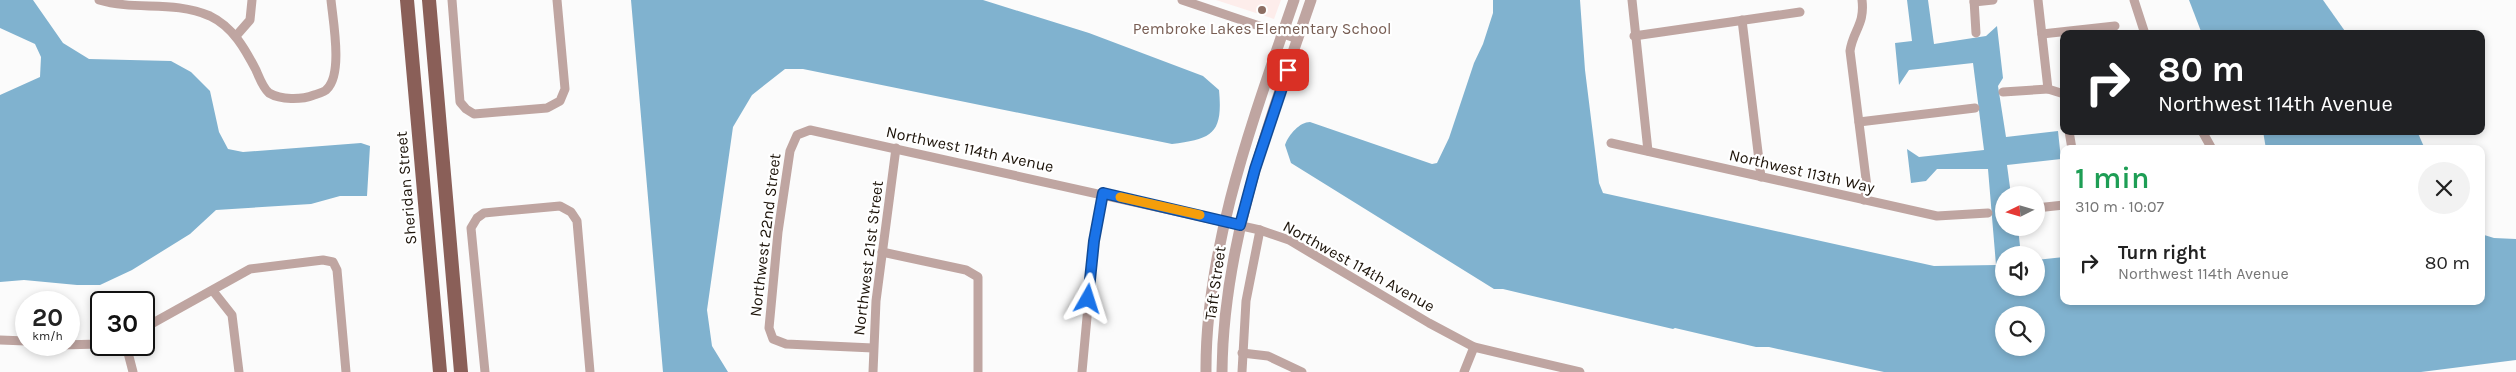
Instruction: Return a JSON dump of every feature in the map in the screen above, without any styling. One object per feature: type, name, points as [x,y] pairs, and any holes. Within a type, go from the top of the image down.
[{"type":"main road","name":"Sheridan Street","points":[[407,0],[440,372]]},
{"type":"main road","points":[[429,0],[461,372]]},
{"type":"street","points":[[99,0],[111,4],[144,6],[170,2],[211,16],[236,36],[268,92],[292,98],[313,96],[327,89],[333,80],[336,68],[331,0]]},
{"type":"street","points":[[236,36],[250,20],[252,0]]},
{"type":"street","points":[[452,0],[460,102],[474,114],[547,108],[560,101],[566,89],[557,0]]},
{"type":"street","points":[[1182,0],[1298,39]]},
{"type":"street","name":"Taft Street","points":[[1206,372],[1213,286],[1225,221],[1294,0]]},
{"type":"street","name":"Taft Street","points":[[1222,372],[1228,290],[1240,225],[1255,169],[1311,0]]},
{"type":"street","points":[[1632,0],[1634,36],[1648,152]]},
{"type":"street","points":[[1862,0],[1863,12],[1859,30],[1851,43],[1850,51],[1867,187],[1864,200]]},
{"type":"street","points":[[1976,33],[1974,1],[1993,0]]},
{"type":"street","points":[[2038,0],[2048,89]]},
{"type":"street","points":[[2134,0],[2144,30]]},
{"type":"street","points":[[1634,36],[1800,12]]},
{"type":"street","points":[[1742,20],[1760,177]]},
{"type":"street","points":[[2078,30],[2115,26]]},
{"type":"street","points":[[2042,34],[2060,32]]},
{"type":"street","points":[[2003,92],[2048,89],[2060,93]]},
{"type":"street","points":[[1859,122],[1975,108]]},
{"type":"street","name":"Northwest 114th Avenue","points":[[797,135],[810,130],[1103,193],[1260,230],[1289,240],[1429,323],[1474,346],[1580,372]]},
{"type":"street","name":"Northwest 22nd Street","points":[[797,135],[790,151],[778,232],[769,328],[773,339],[786,344],[873,348]]},
{"type":"street","name":"Northwest 113th Way","points":[[1611,143],[1937,216],[1988,213]]},
{"type":"street","name":"Northwest 21st Street","points":[[873,372],[873,348],[882,252],[896,148]]},
{"type":"street","points":[[1082,372],[1094,241],[1103,193]]},
{"type":"street","points":[[2045,207],[2060,205]]},
{"type":"street","points":[[485,372],[472,228],[477,218],[484,212],[560,206],[571,212],[577,221],[590,372]]},
{"type":"street","points":[[1242,372],[1246,301],[1260,230]]},
{"type":"street","points":[[882,252],[966,270],[978,277],[978,372]]},
{"type":"street","points":[[155,322],[250,269],[323,260],[333,262],[337,270],[346,372]]},
{"type":"street","points":[[213,291],[232,315],[239,372]]},
{"type":"street","points":[[0,340],[15,341]]},
{"type":"street","points":[[1464,372],[1474,346]]},
{"type":"street","points":[[1242,353],[1268,356],[1302,372]]},
{"type":"street","points":[[128,356],[132,372]]},
{"type":"shaded area","name":"Pembroke Lakes Elementary School","points":[[1216,0],[1281,0],[1274,19]]},
{"type":"water","points":[[0,0],[33,0],[63,43],[89,59],[171,61],[191,72],[210,91],[219,132],[228,149],[243,152],[361,143],[370,146],[367,196],[340,196],[311,204],[216,210],[190,234],[132,270],[100,285],[77,285],[24,280],[0,282],[0,95],[40,77],[41,57],[35,44],[0,28]]},
{"type":"water","points":[[631,0],[983,0],[1089,33],[1203,76],[1219,90],[1219,116],[1217,125],[1206,136],[1197,140],[1172,144],[803,69],[785,69],[752,95],[733,127],[707,310],[712,346],[728,372],[663,372]]},
{"type":"water","points":[[1493,0],[1580,0],[1585,70],[1599,183],[1603,193],[1934,266],[1995,265],[1995,296],[2045,296],[2045,259],[2060,257],[2060,305],[2485,305],[2485,235],[2494,238],[2516,239],[2516,360],[2421,372],[1884,372],[1769,347],[1756,347],[1503,289],[1494,289],[1291,163],[1285,145],[1295,129],[1302,124],[1310,122],[1432,164],[1437,163],[1449,138],[1474,63],[1483,44],[1493,13]]},
{"type":"water","points":[[1907,0],[1928,0],[1934,44],[1986,36],[1997,26],[2003,78],[1998,86],[2006,137],[2058,131],[2060,159],[2007,165],[2010,186],[1995,186],[1995,236],[2019,236],[2020,246],[1995,246],[1995,253],[1988,169],[1937,169],[1926,181],[1911,183],[1907,149],[1919,157],[1984,150],[1973,63],[1909,70],[1899,85],[1895,43],[1912,41]]},
{"type":"water","points":[[2189,0],[2323,0],[2344,30],[2200,30]]},
{"type":"water","points":[[2264,135],[2419,135],[2423,145],[2265,145]]},
{"type":"slow traffic","points":[[1120,197],[1200,215]]},
{"type":"place","name":"Pembroke Lakes Elementary School","points":[[1262,10]]},
{"type":"route","points":[[1088,299],[1094,241],[1103,193],[1240,225],[1255,169],[1288,70]]}]
